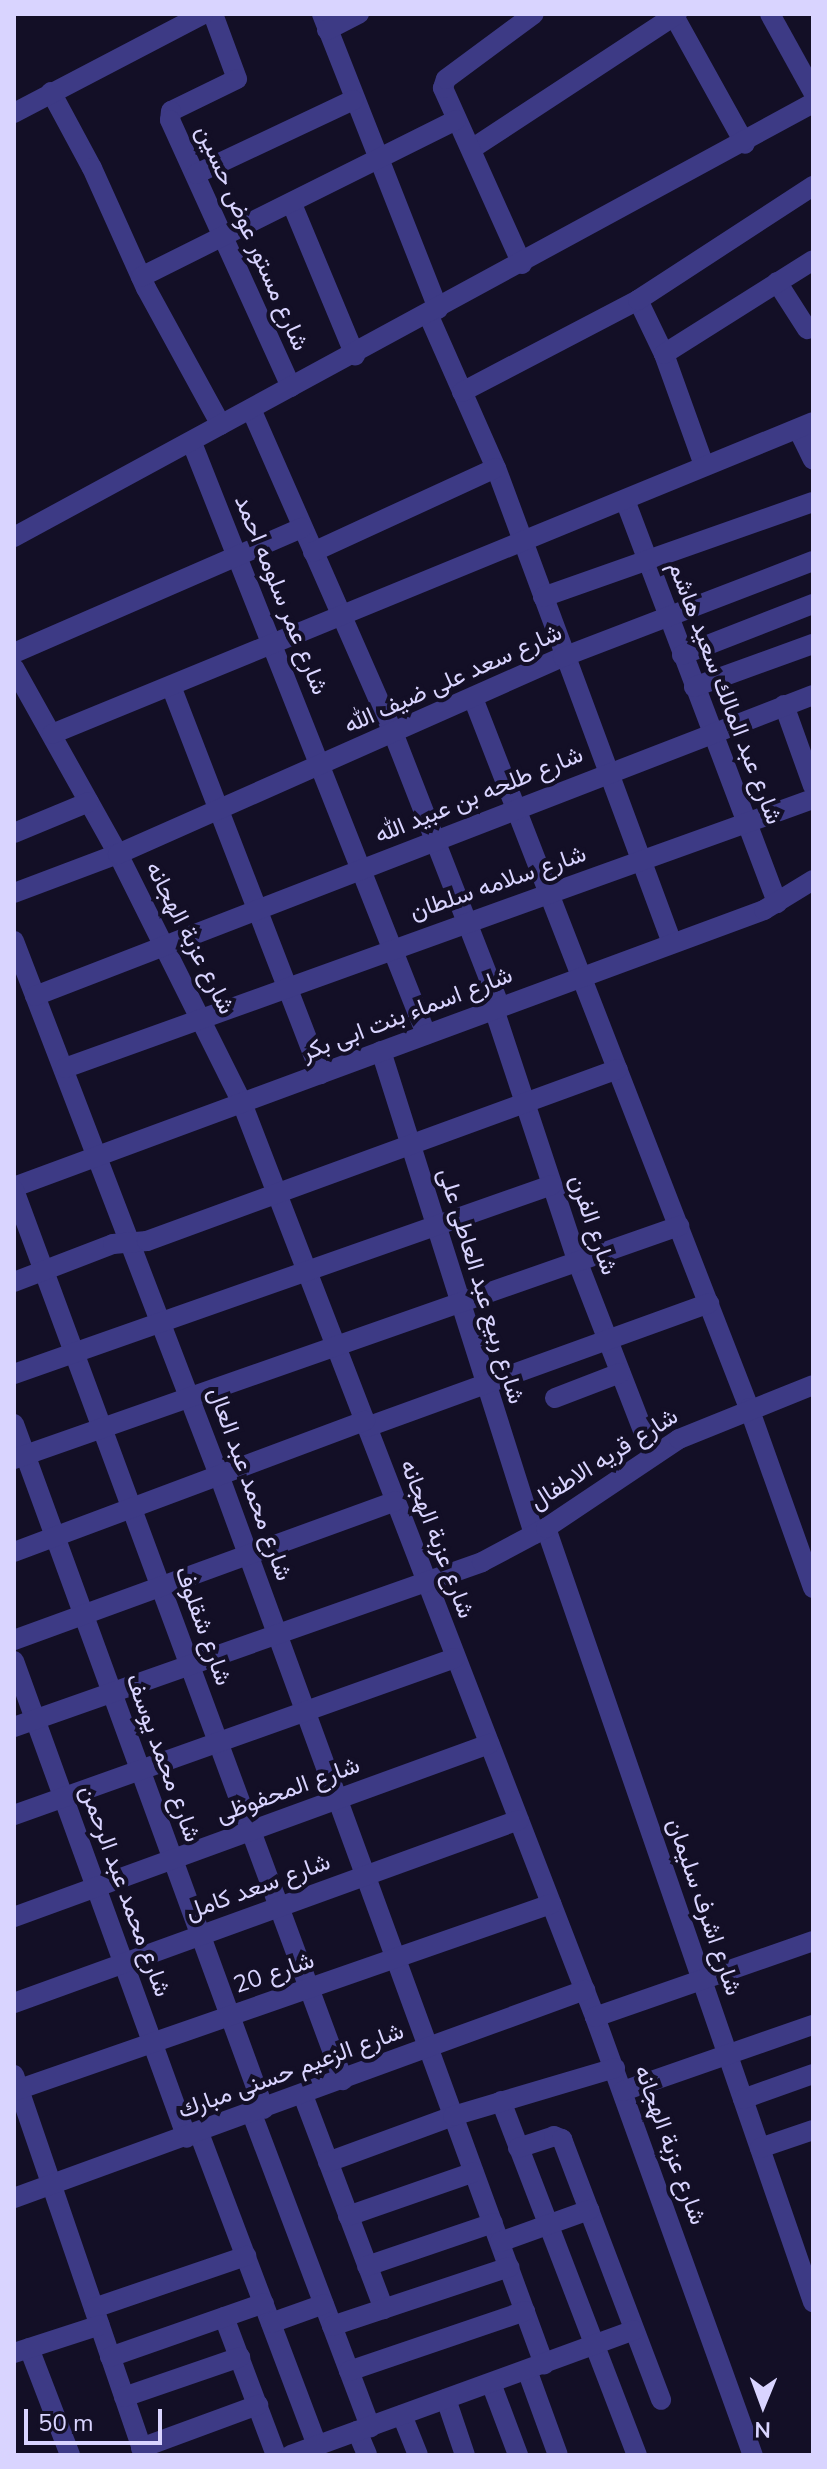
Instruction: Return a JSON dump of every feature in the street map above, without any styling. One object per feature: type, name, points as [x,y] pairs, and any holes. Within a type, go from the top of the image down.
[{"type":"street","points":[[14,113],[203,14]]},
{"type":"street","name":"شارع مستور عوض حسين","points":[[213,14],[237,79],[169,115],[291,387]]},
{"type":"street","points":[[359,14],[324,22],[462,392],[524,541],[563,657],[672,943]]},
{"type":"street","points":[[522,264],[473,148],[444,99],[446,79],[534,14]]},
{"type":"street","points":[[770,14],[813,92]]},
{"type":"street","points":[[473,148],[676,15],[745,144]]},
{"type":"street","points":[[51,92],[141,277],[221,425]]},
{"type":"street","points":[[196,174],[353,100]]},
{"type":"street","points":[[14,537],[745,144],[813,103]]},
{"type":"street","points":[[141,277],[225,239],[456,120]]},
{"type":"street","points":[[462,392],[638,300],[813,186]]},
{"type":"street","points":[[292,204],[355,355]]},
{"type":"street","points":[[664,354],[813,260]]},
{"type":"street","points":[[777,282],[807,329]]},
{"type":"street","points":[[638,300],[664,354],[704,465]]},
{"type":"street","name":"شارع الفرن","points":[[251,409],[302,528],[344,614],[437,841],[497,1008],[578,1263],[652,1454]]},
{"type":"street","points":[[52,734],[805,426],[813,460]]},
{"type":"street","name":"شارع عمر سلومه احمد","points":[[192,443],[426,1034]]},
{"type":"street","points":[[313,552],[496,468]]},
{"type":"street","name":"شارع عبد المالك سعيد هاشم","points":[[625,500],[777,903]]},
{"type":"street","points":[[543,597],[813,502]]},
{"type":"street","points":[[14,653],[302,528]]},
{"type":"street","name":"شارع سعد على ضيف الله","points":[[14,893],[118,854],[394,735],[563,657],[813,561]]},
{"type":"street","points":[[682,655],[813,604]]},
{"type":"street","points":[[694,687],[813,644]]},
{"type":"street","name":"شارع عزبة الهجانه","points":[[14,668],[118,854],[242,1103],[615,2068],[753,2455]]},
{"type":"street","points":[[171,686],[321,1074]]},
{"type":"street","name":"شارع طلحه بن عبيد الله","points":[[35,996],[437,841],[710,731],[813,695]]},
{"type":"street","points":[[473,698],[809,1564],[813,1588]]},
{"type":"street","points":[[784,705],[813,786]]},
{"type":"street","name":"شارع سلامه سلطان","points":[[65,1068],[286,985],[813,799]]},
{"type":"street","points":[[14,833],[89,802]]},
{"type":"street","name":"شارع اسماء بنت ابى بكر","points":[[14,1189],[777,903],[813,880]]},
{"type":"street","name":"شارع محمد عبد العال","points":[[14,941],[219,1475],[525,2311],[535,2367],[558,2455]]},
{"type":"street","name":"شارع ربيع عبد العاطى على","points":[[381,1051],[485,1386],[540,1531]]},
{"type":"street","points":[[14,1282],[113,1244],[132,1243],[277,1195],[618,1069]]},
{"type":"street","points":[[14,1374],[552,1185]]},
{"type":"street","name":"شارع شقلوف","points":[[14,1189],[343,2080]]},
{"type":"street","points":[[20,1457],[189,1395],[461,1305],[679,1226]]},
{"type":"street","points":[[14,1552],[219,1475],[485,1386],[709,1303]]},
{"type":"street","points":[[555,1398],[620,1373]]},
{"type":"street","name":"شارع قريه الاطفال","points":[[14,1727],[276,1632],[482,1562],[540,1531],[652,1454],[749,1408],[813,1385]]},
{"type":"street","name":"شارع محمد يوسف","points":[[14,1424],[20,1457],[55,1536],[230,2016],[258,2111],[349,2371],[364,2429],[367,2455]]},
{"type":"street","points":[[14,1640],[395,1501]]},
{"type":"street","name":"شارع اشرف سليمان","points":[[540,1531],[760,2148],[805,2256],[812,2299]]},
{"type":"street","points":[[14,1815],[455,1658]]},
{"type":"street","name":"شارع محمد عبد الرحمن","points":[[14,1661],[152,2043],[246,2256],[317,2446]]},
{"type":"street","name":"شارع المحفوظى","points":[[14,1917],[489,1744]]},
{"type":"street","name":"شارع سعد كامل","points":[[14,2003],[519,1820]]},
{"type":"street","name":"شارع 20","points":[[16,2085],[152,2043],[551,1904]]},
{"type":"street","points":[[595,2017],[813,1941]]},
{"type":"street","name":"شارع الزعيم حسنى مبارك","points":[[14,2198],[54,2187],[585,1990]]},
{"type":"street","points":[[623,2091],[813,2025]]},
{"type":"street","points":[[328,2162],[453,2116],[615,2068]]},
{"type":"street","points":[[743,2099],[813,2074]]},
{"type":"street","points":[[16,2085],[54,2187],[143,2452],[258,2405]]},
{"type":"street","points":[[303,2095],[384,2309]]},
{"type":"street","points":[[501,2101],[637,2455]]},
{"type":"street","points":[[760,2148],[813,2130]]},
{"type":"street","points":[[518,2148],[554,2136],[562,2139],[661,2400]]},
{"type":"street","points":[[348,2216],[474,2172]]},
{"type":"street","points":[[367,2266],[496,2233],[548,2225],[589,2210]]},
{"type":"street","points":[[70,2455],[22,2350],[246,2256]]},
{"type":"street","points":[[332,2326],[509,2267]]},
{"type":"street","points":[[110,2357],[264,2303]]},
{"type":"street","points":[[271,2323],[324,2304]]},
{"type":"street","points":[[349,2371],[525,2311]]},
{"type":"street","points":[[224,2317],[258,2405],[290,2455],[634,2330]]},
{"type":"street","points":[[124,2397],[240,2357]]},
{"type":"street","points":[[491,2383],[518,2455]]},
{"type":"street","points":[[446,2399],[465,2455]]},
{"type":"street","points":[[402,2415],[418,2455]]}]
